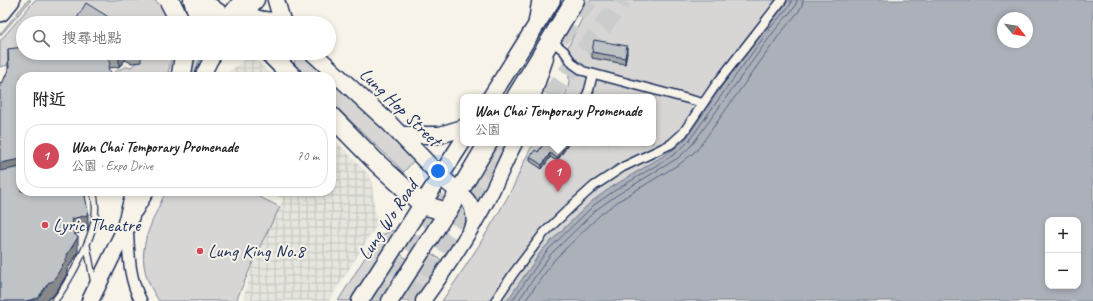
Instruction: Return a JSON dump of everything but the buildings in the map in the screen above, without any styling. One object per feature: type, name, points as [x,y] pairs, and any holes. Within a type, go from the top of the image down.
[{"type":"highway","points":[[0,12],[10,0]]},
{"type":"highway","points":[[169,0],[177,16]]},
{"type":"highway","points":[[127,225],[135,196]]},
{"type":"main road","points":[[193,0],[198,16]]},
{"type":"main road","points":[[200,0],[228,16]]},
{"type":"main road","points":[[276,0],[281,16]]},
{"type":"main road","points":[[493,94],[552,0]]},
{"type":"main road","points":[[518,94],[575,0]]},
{"type":"main road","points":[[279,60],[288,66]]},
{"type":"main road","name":"Lung Hop Street","points":[[321,60],[333,72]]},
{"type":"main road","name":"Lung Hop Street","points":[[336,74],[459,192]]},
{"type":"main road","points":[[336,121],[377,163],[423,205],[447,212]]},
{"type":"main road","points":[[401,135],[440,135],[460,129]]},
{"type":"main road","name":"Lung Wo Road","points":[[360,301],[460,146]]},
{"type":"main road","points":[[390,301],[447,212],[486,146]]},
{"type":"main road","points":[[93,296],[127,225]]},
{"type":"street","points":[[234,16],[240,0]]},
{"type":"street","points":[[237,16],[256,0]]},
{"type":"street","points":[[532,32],[538,0]]},
{"type":"street","points":[[495,301],[544,233],[594,186],[624,167],[671,144],[683,133],[782,0]]},
{"type":"street","points":[[534,94],[551,40],[564,51],[573,64],[578,68],[593,74],[704,103]]},
{"type":"street","points":[[204,72],[209,60]]},
{"type":"street","points":[[587,94],[593,74]]},
{"type":"street","points":[[423,301],[447,267],[474,224],[514,146]]},
{"type":"street","points":[[459,192],[470,203],[474,224]]},
{"type":"street","points":[[141,301],[131,278],[127,225],[144,196]]},
{"type":"lane","points":[[54,301],[70,278],[87,246],[93,222],[96,200],[94,196]]},
{"type":"lane","points":[[87,246],[90,256],[93,296]]},
{"type":"shaded area","points":[[28,0],[31,0],[0,36],[0,34]]},
{"type":"shaded area","points":[[35,0],[154,0],[166,9],[168,16],[21,16]]},
{"type":"shaded area","points":[[591,0],[789,0],[768,24],[686,139],[673,150],[612,187],[591,202],[543,249],[507,301],[442,301],[497,216],[513,187],[532,146],[656,146],[656,94],[565,94],[569,78],[567,69],[562,59]]},
{"type":"shaded area","points":[[16,22],[16,59],[8,65],[0,67],[0,41]]},
{"type":"shaded area","points":[[140,60],[171,60],[168,72],[115,72],[125,67],[131,67]]},
{"type":"shaded area","points":[[178,60],[200,60],[195,72],[176,72]]},
{"type":"shaded area","points":[[244,60],[257,60],[268,72],[229,72]]},
{"type":"shaded area","points":[[295,60],[311,60],[324,72],[300,72],[294,63]]},
{"type":"shaded area","points":[[336,84],[415,159],[404,172],[336,107]]},
{"type":"shaded area","points":[[336,141],[371,177],[377,225],[329,301],[245,301],[244,296],[251,270],[261,244],[283,199],[277,196],[336,196]]},
{"type":"shaded area","points":[[496,146],[508,146],[482,198],[472,187]]},
{"type":"shaded area","name":"Lung King No.8","points":[[164,196],[257,196],[280,207],[261,244],[236,301],[159,301],[150,286],[145,272],[143,258],[144,246]]},
{"type":"shaded area","points":[[399,230],[352,301],[338,301],[374,243],[382,235],[391,231]]},
{"type":"shaded area","points":[[429,252],[443,261],[416,301],[399,301]]},
{"type":"shaded area","points":[[399,253],[411,262],[385,301],[368,301]]},
{"type":"water","points":[[789,0],[1093,0],[1093,301],[507,301],[543,249],[591,202],[612,187],[673,150],[686,139],[722,86],[768,24]]},
{"type":"tunnel","points":[[559,38],[589,0]]},
{"type":"tunnel","points":[[551,94],[623,0]]},
{"type":"tunnel","points":[[411,301],[501,164]]},
{"type":"tunnel","points":[[379,301],[447,197]]},
{"type":"tunnel","points":[[411,301],[416,293]]},
{"type":"place","name":"Wan Chai Temporary Promenade","points":[[558,192]]},
{"type":"place","name":"Lyric Theatre","points":[[45,225]]},
{"type":"place","name":"Lung King No.8","points":[[200,251]]}]
